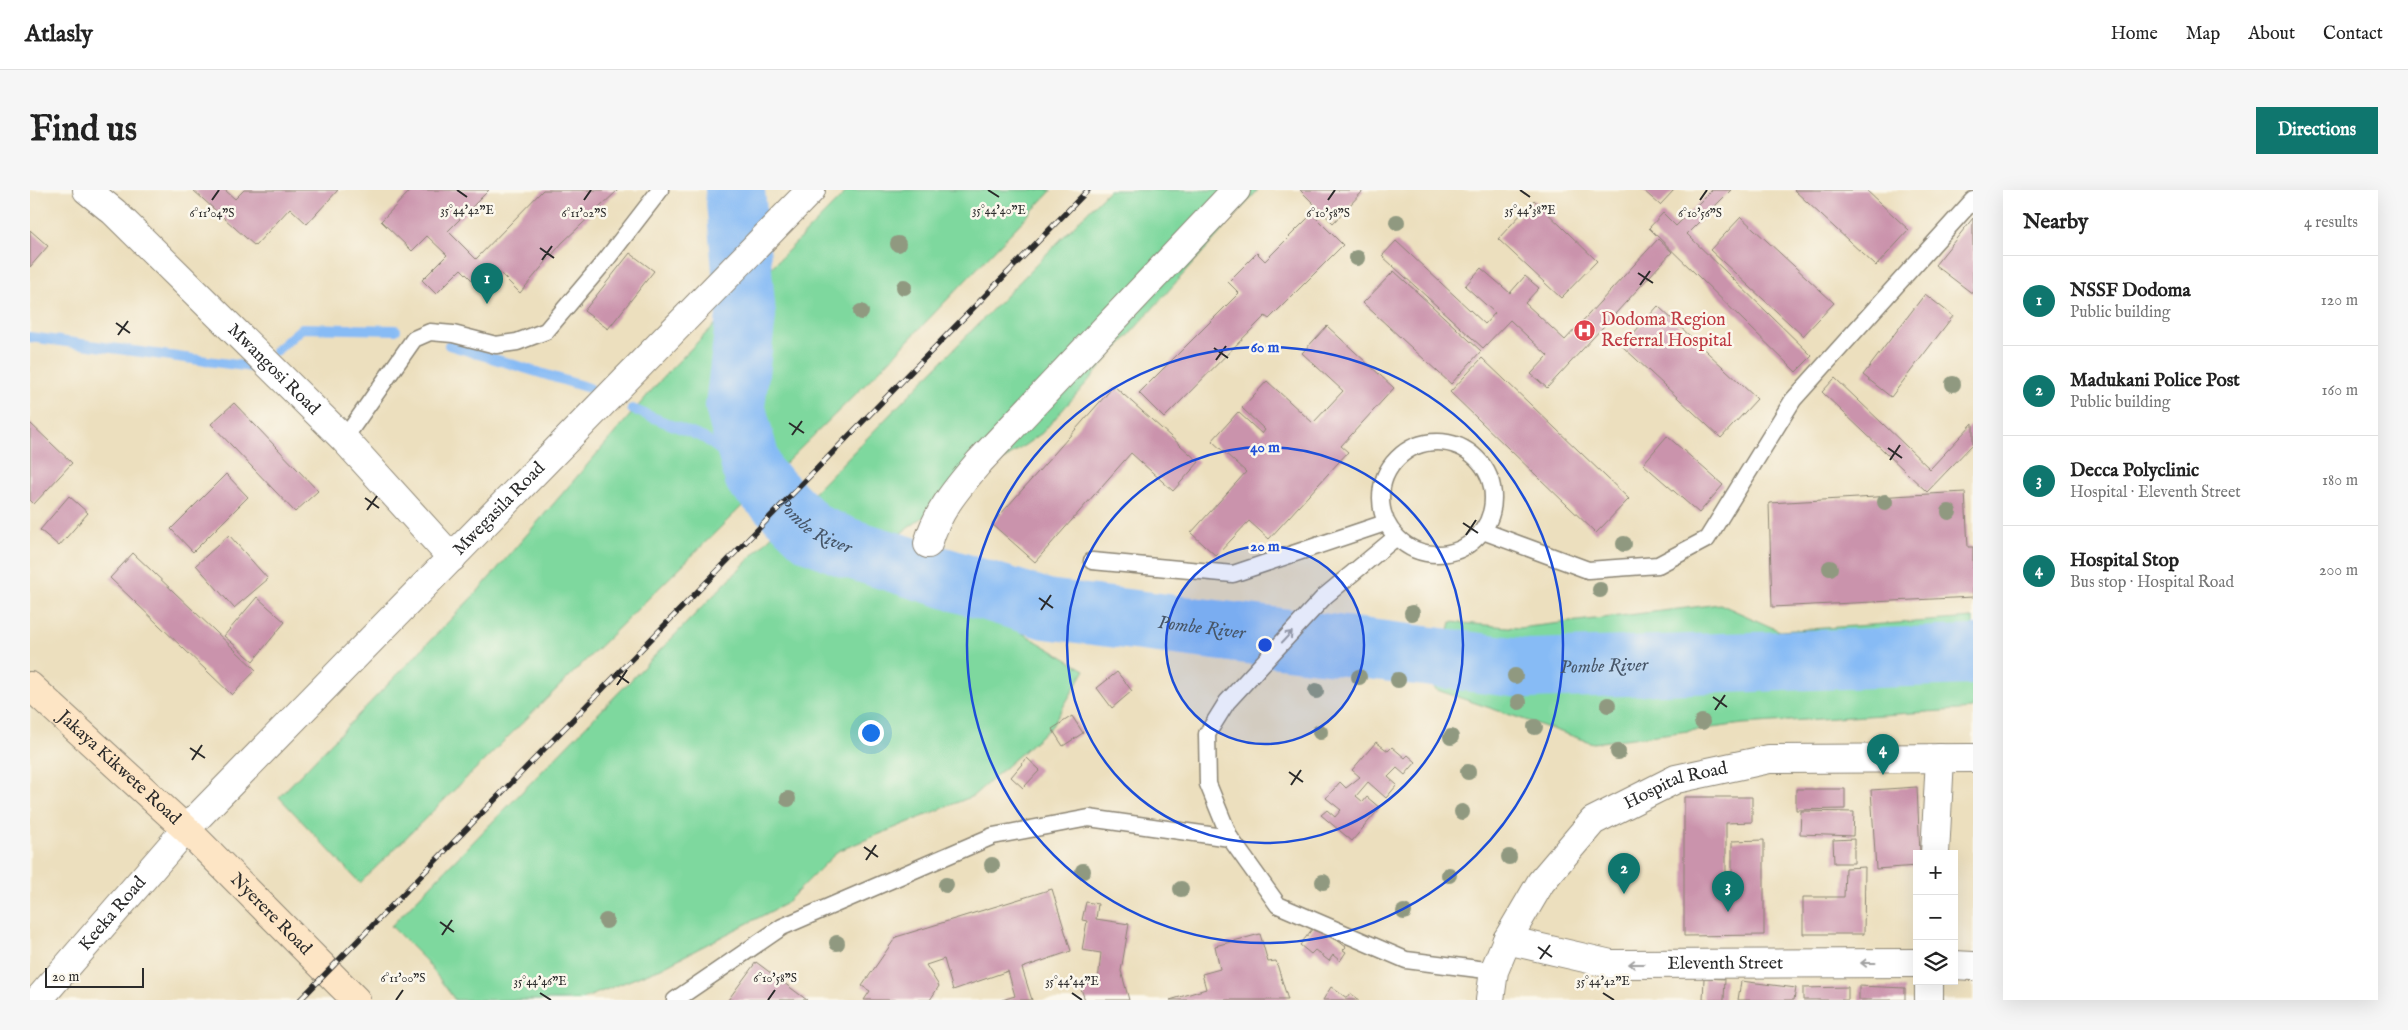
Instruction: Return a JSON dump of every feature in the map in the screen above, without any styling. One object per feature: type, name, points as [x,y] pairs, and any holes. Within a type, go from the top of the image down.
[{"type":"main road","name":"Jakaya Kikwete Road","points":[[30,686],[186,829]]},
{"type":"main road","name":"Nyerere Road","points":[[186,829],[356,1000]]},
{"type":"street","name":"Mwangosi Road","points":[[87,190],[114,212],[344,439],[452,558]]},
{"type":"street","name":"Mwegasila Road","points":[[186,829],[811,190]]},
{"type":"street","points":[[928,544],[934,524],[944,507],[980,462],[1236,190]]},
{"type":"street","points":[[1935,850],[1940,758]]},
{"type":"street","name":"Hospital Road","points":[[1490,1000],[1494,971],[1507,940],[1541,882],[1593,821],[1676,779],[1770,759],[1973,758]]},
{"type":"street","name":"Keeka Road","points":[[38,1000],[186,829]]},
{"type":"street","name":"Eleventh Street","points":[[1507,940],[1612,964],[1913,963]]},
{"type":"street","points":[[1958,965],[1973,966]]},
{"type":"street","points":[[1929,985],[1929,1000]]},
{"type":"lane","points":[[344,439],[414,339],[430,332],[453,334],[496,345],[517,342],[546,331],[606,260],[660,190]]},
{"type":"lane","points":[[1483,531],[1588,570],[1658,565],[1707,539],[1793,400],[1973,200]]},
{"type":"lane","points":[[1442,442],[1461,446],[1477,458],[1488,474],[1494,493],[1492,513],[1483,531],[1470,545],[1452,553],[1432,555],[1412,550],[1395,538],[1385,522],[1380,503],[1382,483],[1390,466],[1404,451],[1422,443],[1442,442]]},
{"type":"lane","points":[[1092,561],[1233,574],[1385,522]]},
{"type":"lane","points":[[1395,538],[1324,596],[1227,702],[1208,734],[1208,784],[1230,838],[1278,905],[1406,960],[1494,971]]},
{"type":"lane","points":[[675,1000],[782,927],[993,836],[1090,818],[1230,838]]},
{"type":"green space","points":[[848,190],[1052,190],[878,372],[360,883],[279,797],[478,591],[665,375]]},
{"type":"green space","points":[[1109,190],[1258,190],[1042,433],[901,533],[922,601],[1002,621],[1085,670],[1052,726],[973,796],[838,851],[785,904],[661,968],[580,1000],[455,1000],[426,961],[391,926]]},
{"type":"green space","points":[[1720,604],[1780,631],[1973,618],[1973,709],[1743,724],[1593,743],[1434,689],[1451,622],[1519,628]]},
{"type":"building","points":[[193,190],[225,190],[235,199],[244,190],[338,190],[307,224],[290,208],[255,246]]},
{"type":"building","points":[[411,190],[489,190],[448,231],[476,259],[543,190],[618,190],[562,243],[520,293],[500,273],[483,291],[461,269],[436,294],[422,280],[447,255],[427,236],[412,251],[381,221]]},
{"type":"building","points":[[1300,190],[1364,190],[1333,223]]},
{"type":"building","points":[[1643,190],[1674,190],[1660,205]]},
{"type":"building","points":[[1712,190],[1731,190],[1687,234],[1812,356],[1796,372],[1649,228],[1663,213],[1676,226]]},
{"type":"building","points":[[1794,190],[1866,190],[1909,230],[1876,266]]},
{"type":"building","points":[[1534,200],[1597,261],[1561,298],[1498,239]]},
{"type":"building","points":[[1312,214],[1343,245],[1269,319],[1265,316],[1164,418],[1139,393],[1239,293],[1228,282],[1257,253],[1265,261]]},
{"type":"building","points":[[1741,217],[1834,303],[1803,336],[1710,250]]},
{"type":"building","points":[[1973,218],[1973,294],[1935,265]]},
{"type":"building","points":[[30,230],[48,246],[30,267]]},
{"type":"building","points":[[1658,239],[1672,252],[1547,388],[1531,374],[1548,356],[1510,320],[1483,348],[1382,256],[1396,241],[1485,324],[1495,313],[1465,286],[1481,268],[1510,293],[1525,276],[1539,288],[1525,303],[1565,340]]},
{"type":"building","points":[[630,253],[654,271],[608,329],[584,311]]},
{"type":"building","points":[[1394,271],[1481,351],[1451,384],[1363,303]]},
{"type":"building","points":[[1925,294],[1953,316],[1891,397],[1863,375]]},
{"type":"building","points":[[1658,306],[1757,399],[1721,438],[1622,346]]},
{"type":"building","points":[[1327,326],[1394,388],[1341,446],[1348,452],[1269,539],[1249,521],[1216,556],[1191,533],[1246,472],[1212,441],[1238,412],[1262,434],[1265,430],[1242,408],[1267,381],[1313,423],[1343,391],[1302,353]]},
{"type":"building","points":[[1482,358],[1629,499],[1596,533],[1450,392]]},
{"type":"building","points":[[1835,378],[1930,469],[1973,423],[1973,444],[1927,492],[1822,392]]},
{"type":"building","points":[[1114,386],[1199,462],[1173,491],[1131,453],[1035,562],[992,524]]},
{"type":"building","points":[[234,403],[318,491],[295,512],[211,424]]},
{"type":"building","points":[[30,423],[72,463],[34,504],[30,500]]},
{"type":"building","points":[[1667,436],[1723,485],[1699,513],[1643,464]]},
{"type":"building","points":[[226,474],[248,497],[193,552],[171,529]]},
{"type":"building","points":[[1965,492],[1968,547],[1973,547],[1973,597],[1772,607],[1769,503]]},
{"type":"building","points":[[69,496],[88,513],[59,546],[40,530]]},
{"type":"building","points":[[229,535],[268,579],[234,608],[196,565]]},
{"type":"building","points":[[133,553],[256,670],[232,695],[110,578]]},
{"type":"building","points":[[257,597],[285,622],[253,661],[224,636]]},
{"type":"building","points":[[1117,672],[1132,691],[1112,708],[1097,688]]},
{"type":"building","points":[[1072,716],[1083,733],[1063,746],[1052,729]]},
{"type":"building","points":[[1376,742],[1388,751],[1392,747],[1405,758],[1408,755],[1416,762],[1405,775],[1397,768],[1388,777],[1397,785],[1386,798],[1368,782],[1356,796],[1363,802],[1367,797],[1380,808],[1352,841],[1321,815],[1327,810],[1335,817],[1341,810],[1326,798],[1340,782],[1346,788],[1360,777],[1352,770]]},
{"type":"building","points":[[1027,758],[1040,770],[1023,788],[1011,777]]},
{"type":"building","points":[[1917,787],[1920,850],[1913,850],[1913,866],[1876,869],[1871,790]]},
{"type":"building","points":[[1796,789],[1845,789],[1845,809],[1796,810]]},
{"type":"building","points":[[1684,797],[1752,797],[1752,822],[1726,823],[1726,872],[1732,872],[1732,841],[1764,840],[1764,935],[1684,936]]},
{"type":"building","points":[[1801,811],[1854,812],[1853,836],[1800,834]]},
{"type":"building","points":[[1854,839],[1854,863],[1834,863],[1833,840]]},
{"type":"building","points":[[1865,867],[1864,934],[1803,934],[1803,897],[1844,897],[1845,868]]},
{"type":"building","points":[[1052,889],[1071,951],[1022,968],[1032,1000],[1002,1000],[1015,996],[1008,971],[953,990],[944,959],[926,965],[939,986],[930,1000],[864,1000],[870,991],[862,986],[896,937]]},
{"type":"building","points":[[1086,902],[1098,904],[1096,919],[1129,924],[1121,971],[1129,1000],[1085,1000],[1080,986],[1098,981],[1101,953],[1082,950],[1087,921],[1082,920]]},
{"type":"building","points":[[1316,924],[1346,947],[1343,950],[1346,952],[1340,961],[1333,955],[1329,961],[1315,950],[1311,954],[1300,945]]},
{"type":"building","points":[[1260,934],[1268,962],[1276,961],[1288,1000],[1170,1000],[1206,989],[1202,974],[1220,969],[1215,946]]},
{"type":"building","points":[[756,962],[807,1000],[728,1000]]},
{"type":"building","points":[[1704,978],[1725,979],[1724,1000],[1703,1000]]},
{"type":"building","points":[[1741,981],[1796,988],[1794,1000],[1738,1000]]},
{"type":"building","points":[[1859,986],[1905,988],[1905,1000],[1859,1000]]},
{"type":"building","points":[[1331,987],[1347,998],[1350,994],[1359,1000],[1323,1000]]},
{"type":"building","points":[[1848,987],[1848,1000],[1803,1000],[1803,988]]},
{"type":"waterway","name":"Pombe River","points":[[735,190],[746,316],[735,406],[754,476],[812,533],[848,548],[1046,609],[1529,669],[1973,655]]},
{"type":"waterway","points":[[276,351],[302,328],[396,330]]},
{"type":"waterway","points":[[30,337],[259,368]]},
{"type":"waterway","points":[[449,345],[589,388]]},
{"type":"waterway","points":[[632,409],[704,438],[754,476]]},
{"type":"railway","points":[[300,1000],[1088,190]]},
{"type":"place","name":"NSSF Dodoma","points":[[487,304]]},
{"type":"place","name":"Dodoma Region Referral Hospital","points":[[1585,330]]},
{"type":"place","name":"Hospital Stop","points":[[1883,775]]},
{"type":"place","name":"Madukani Police Post","points":[[1624,894]]},
{"type":"place","name":"Decca Polyclinic","points":[[1728,912]]}]
